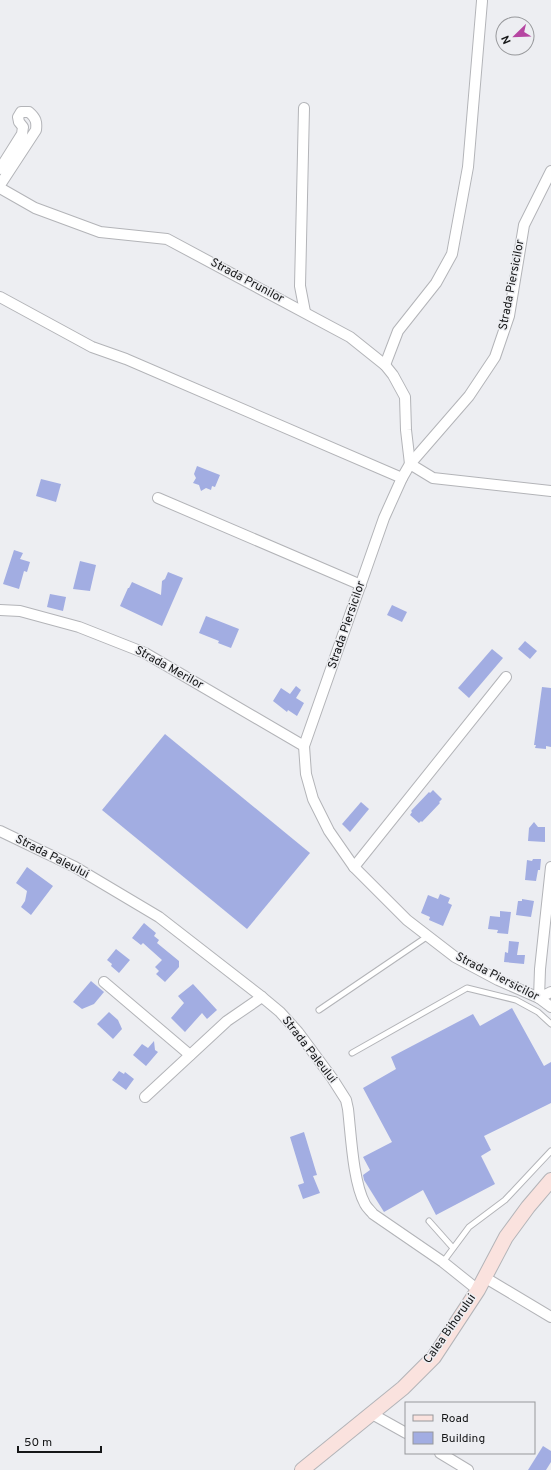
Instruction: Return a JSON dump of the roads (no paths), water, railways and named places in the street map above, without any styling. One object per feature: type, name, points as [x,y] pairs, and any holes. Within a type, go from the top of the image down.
[{"type":"main road","name":"Calea Bihorului","points":[[302,1470],[403,1388],[434,1357],[478,1290],[506,1237],[528,1207],[551,1180]]},
{"type":"street","points":[[385,366],[398,331],[436,283],[452,254],[468,167],[482,2]]},
{"type":"street","points":[[304,108],[300,286],[305,312]]},
{"type":"street","points":[[0,169],[22,134],[23,126],[19,122],[18,117],[21,112],[29,112],[34,116],[37,123],[36,130],[0,185]]},
{"type":"street","name":"Strada Piersicilor","points":[[551,171],[524,225],[509,316],[495,357],[469,396],[410,464],[402,478],[384,518],[304,746],[306,774],[313,800],[329,831],[354,866],[407,920],[428,936],[456,956],[498,980],[538,998],[551,1007]]},
{"type":"street","name":"Strada Prunilor","points":[[0,188],[35,208],[100,232],[167,239],[350,337],[393,374],[405,397],[406,430],[410,464]]},
{"type":"street","points":[[0,297],[92,347],[126,359],[402,478]]},
{"type":"street","points":[[410,464],[433,478],[551,491]]},
{"type":"street","points":[[158,498],[361,585]]},
{"type":"street","name":"Strada Merilor","points":[[0,610],[20,611],[79,627],[145,653],[304,746]]},
{"type":"street","points":[[354,866],[506,677]]},
{"type":"street","name":"Strada Paleului","points":[[0,831],[75,867],[159,917],[280,1012],[298,1032],[332,1078],[346,1100],[356,1172],[360,1192],[366,1205],[373,1214],[443,1262],[478,1290]]},
{"type":"street","points":[[551,867],[538,998],[551,992]]},
{"type":"street","points":[[104,982],[190,1055]]},
{"type":"street","points":[[145,1097],[227,1021],[262,997]]},
{"type":"street","points":[[484,1277],[551,1316]]},
{"type":"street","points":[[372,1414],[405,1432]]},
{"type":"street","points":[[442,1454],[468,1470]]},
{"type":"lane","points":[[319,1010],[428,936]]},
{"type":"lane","points":[[352,1053],[468,988],[516,1000],[538,1012],[551,1024]]},
{"type":"lane","points":[[443,1262],[469,1226],[505,1200],[551,1151]]},
{"type":"lane","points":[[429,1221],[453,1248]]}]
